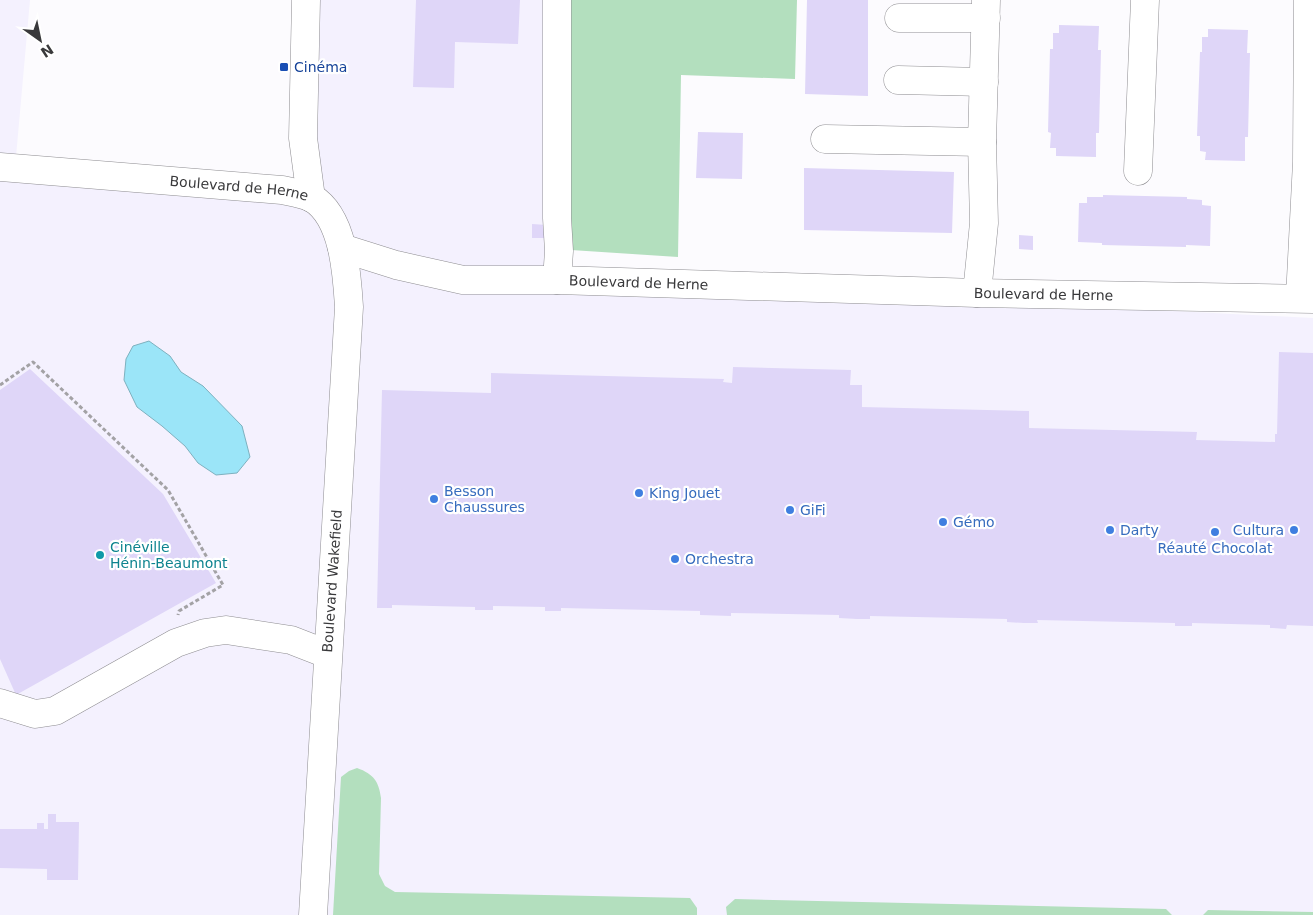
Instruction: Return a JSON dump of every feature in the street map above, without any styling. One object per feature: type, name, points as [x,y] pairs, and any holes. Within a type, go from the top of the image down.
[{"type":"street","points":[[306,0],[303,138],[311,198]]},
{"type":"street","points":[[557,0],[557,218],[559,251],[557,280]]},
{"type":"street","points":[[1138,171],[1144,0]]},
{"type":"street","points":[[1307,298],[1310,162],[1308,0]]},
{"type":"street","points":[[899,18],[986,9],[982,142],[984,223],[977,293]]},
{"type":"street","points":[[898,80],[984,82]]},
{"type":"street","points":[[825,139],[982,142]]},
{"type":"street","name":"Boulevard de Herne","points":[[0,167],[282,190],[311,198],[324,208],[336,228],[342,248],[396,265],[463,280],[557,280],[977,293],[1307,298]]},
{"type":"street","name":"Boulevard Wakefield","points":[[313,915],[348,307],[347,277],[342,248]]},
{"type":"street","points":[[0,703],[35,714],[55,711],[176,643],[205,633],[226,630],[291,640],[327,654]]},
{"type":"path","points":[[0,385],[33,362],[168,490],[223,585],[178,611],[176,643]]},
{"type":"shaded area","points":[[0,0],[30,0],[15,168],[311,198],[306,0],[557,0],[557,280],[1313,318],[1313,915],[0,915]]},
{"type":"green space","points":[[565,0],[797,0],[795,79],[681,75],[678,257],[571,250]]},
{"type":"green space","points":[[357,768],[372,776],[379,787],[381,798],[379,874],[385,886],[395,892],[690,898],[697,908],[697,915],[333,915],[341,777]]},
{"type":"green space","points":[[735,899],[1166,909],[1172,915],[727,915],[726,907]]},
{"type":"green space","points":[[1208,910],[1313,912],[1313,915],[1203,915]]},
{"type":"water","points":[[149,341],[170,356],[181,372],[203,386],[242,426],[250,457],[237,473],[216,475],[198,463],[185,446],[137,407],[124,380],[126,359],[133,346]]},
{"type":"building","points":[[416,0],[520,0],[518,44],[455,42],[454,88],[413,87]]},
{"type":"building","points":[[807,0],[868,0],[868,96],[805,94]]},
{"type":"building","points":[[1059,25],[1099,26],[1098,50],[1101,50],[1099,133],[1096,133],[1096,157],[1056,156],[1056,148],[1050,148],[1051,133],[1048,132],[1050,49],[1053,49],[1053,33],[1059,33]]},
{"type":"building","points":[[1208,29],[1248,30],[1247,53],[1250,53],[1248,137],[1245,137],[1245,161],[1205,160],[1206,152],[1200,151],[1200,136],[1197,136],[1200,52],[1202,52],[1202,37],[1208,37]]},
{"type":"building","points":[[698,132],[743,133],[742,179],[696,178]]},
{"type":"building","points":[[804,168],[954,172],[952,233],[804,230]]},
{"type":"building","points":[[1103,195],[1187,197],[1187,199],[1202,200],[1202,205],[1211,206],[1210,246],[1102,245],[1102,243],[1078,242],[1079,203],[1087,203],[1087,197],[1103,197]]},
{"type":"building","points":[[532,224],[547,225],[547,238],[532,238]]},
{"type":"building","points":[[1019,235],[1033,236],[1033,250],[1019,249]]},
{"type":"building","points":[[1279,352],[1313,353],[1313,626],[1287,625],[1286,629],[1270,628],[1270,625],[1192,623],[1192,626],[1175,626],[1175,623],[1037,620],[1038,623],[1024,623],[1007,622],[1007,619],[870,616],[870,619],[857,619],[839,618],[839,615],[731,613],[731,616],[700,615],[700,611],[561,608],[561,611],[545,611],[545,607],[493,606],[493,610],[475,610],[475,607],[392,605],[392,608],[377,608],[382,390],[491,393],[491,373],[724,379],[723,382],[732,383],[733,367],[851,370],[850,385],[862,385],[862,407],[1029,411],[1029,428],[1197,432],[1196,440],[1275,442],[1275,434],[1277,434]]},
{"type":"building","name":"Cinéville Hénin-Beaumont","points":[[30,369],[163,494],[216,583],[16,695],[0,659],[0,390]]},
{"type":"building","points":[[48,814],[56,814],[56,822],[79,822],[78,880],[47,880],[47,869],[0,868],[0,829],[37,829],[37,823],[44,823],[44,829],[48,829]]},
{"type":"place","name":"Cinéma","points":[[284,67]]},
{"type":"place","name":"King Jouet","points":[[639,493]]},
{"type":"place","name":"Besson Chaussures","points":[[434,499]]},
{"type":"place","name":"GiFi","points":[[790,510]]},
{"type":"place","name":"Gémo","points":[[943,522]]},
{"type":"place","name":"Darty","points":[[1110,530]]},
{"type":"place","name":"Cultura","points":[[1294,530]]},
{"type":"place","name":"Réauté Chocolat","points":[[1215,532]]},
{"type":"place","name":"Cinéville Hénin-Beaumont","points":[[100,555]]},
{"type":"place","name":"Orchestra","points":[[675,559]]}]
